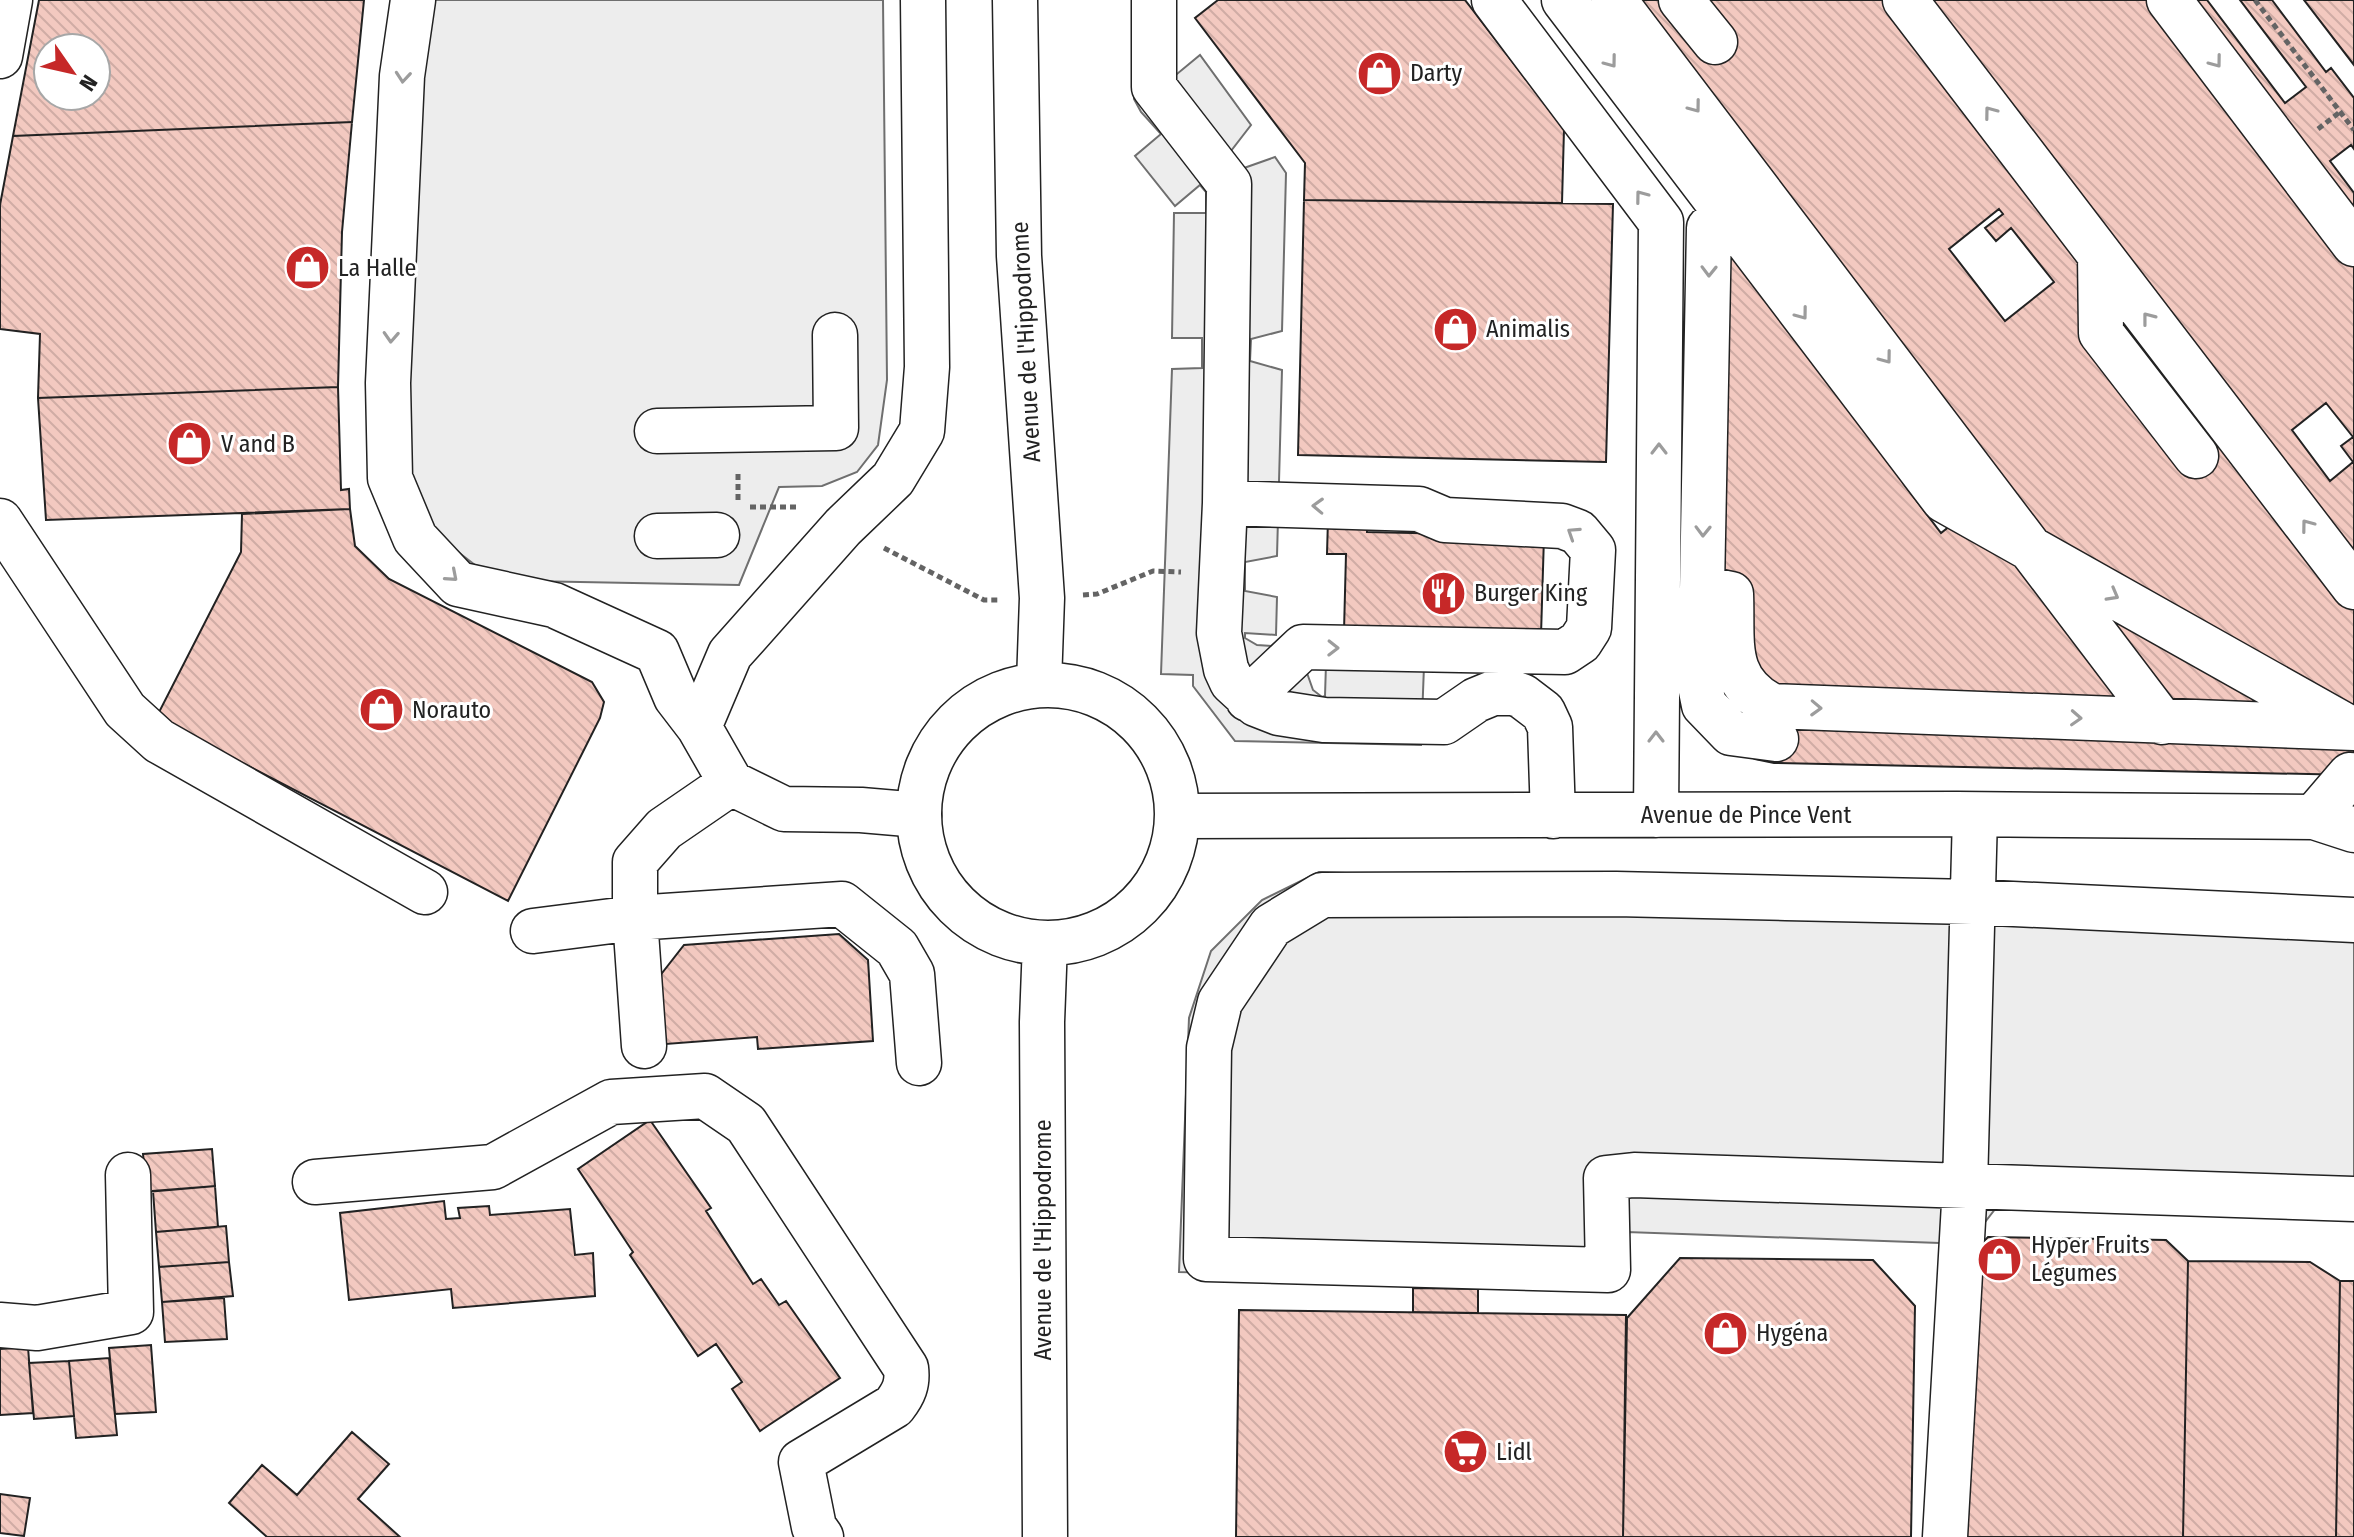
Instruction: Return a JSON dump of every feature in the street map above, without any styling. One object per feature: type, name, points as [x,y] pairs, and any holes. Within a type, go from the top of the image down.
[{"type":"street","points":[[0,56],[10,0]]},
{"type":"street","points":[[413,0],[402,76],[388,383],[390,478],[415,538],[458,584],[554,605],[657,652],[676,697],[699,727],[731,783],[784,809],[861,810],[919,815]]},
{"type":"street","points":[[699,727],[730,654],[843,527],[893,479],[922,431],[927,367],[923,0]]},
{"type":"street","name":"Avenue de l'Hippodrome","points":[[1015,0],[1019,256],[1042,598],[1039,683]]},
{"type":"street","points":[[1154,0],[1154,87],[1229,184],[1225,503],[1219,633],[1222,658],[1232,682],[1248,699],[1265,709],[1298,717],[1435,722],[1452,718],[1476,700],[1493,693],[1522,696],[1543,712],[1550,727],[1553,816]]},
{"type":"street","points":[[1494,0],[1661,222],[1656,815]]},
{"type":"street","points":[[1564,0],[1944,500],[2354,729]]},
{"type":"street","points":[[1614,0],[2162,722]]},
{"type":"street","points":[[1681,0],[1715,42]]},
{"type":"street","points":[[1905,0],[2354,587]]},
{"type":"street","points":[[2169,0],[2354,244]]},
{"type":"street","points":[[1765,199],[1709,228],[1702,588],[1696,666],[1704,705],[1731,733],[1776,739]]},
{"type":"street","points":[[2100,255],[2101,333],[2196,456]]},
{"type":"street","points":[[657,431],[836,428],[835,335]]},
{"type":"street","points":[[1225,503],[1419,509],[1445,520],[1562,526],[1578,532],[1593,550],[1589,628],[1580,642],[1565,652],[1303,647],[1248,699]]},
{"type":"street","points":[[0,521],[125,710],[159,741],[425,892]]},
{"type":"street","points":[[657,536],[717,535]]},
{"type":"street","points":[[1702,588],[1731,594],[1734,669],[1753,696],[1772,706],[2354,729]]},
{"type":"street","points":[[1039,683],[1092,690],[1138,719],[1168,763],[1178,816],[1171,856],[1152,892],[1122,920],[1086,938],[1045,943],[1007,936],[971,918],[943,890],[925,854],[919,815],[927,767],[952,726],[992,696],[1039,683]]},
{"type":"street","points":[[644,1046],[635,918],[635,862],[664,829],[731,783]]},
{"type":"street","name":"Avenue de Pince Vent","points":[[1178,816],[1975,815],[2343,807]]},
{"type":"street","points":[[1945,1537],[1965,1186],[1975,815]]},
{"type":"street","points":[[2354,920],[1972,902],[1616,894],[1322,895],[1271,926],[1220,1002],[1209,1048],[1206,1259],[1608,1270],[1606,1178],[1634,1175],[2354,1199]]},
{"type":"street","points":[[533,931],[635,918],[842,904],[897,948],[912,974],[919,1063]]},
{"type":"street","name":"Avenue de l'Hippodrome","points":[[1045,943],[1042,1022],[1045,1537]]},
{"type":"street","points":[[315,1182],[493,1167],[611,1102],[705,1096],[746,1124],[906,1368],[908,1381],[894,1406],[801,1462],[814,1527],[821,1537]]},
{"type":"street","points":[[0,1325],[37,1328],[131,1312],[128,1175]]},
{"type":"path","points":[[2255,0],[2354,130]]},
{"type":"path","points":[[736,429],[739,507],[802,507],[984,600],[1097,594],[1153,571],[1222,573]]},
{"type":"shaded area","points":[[425,0],[883,0],[887,380],[878,445],[857,472],[822,486],[779,487],[739,585],[527,581],[475,565],[427,528],[405,470]]},
{"type":"shaded area","points":[[1134,0],[1174,73],[1177,74],[1200,55],[1251,125],[1231,151],[1244,168],[1275,157],[1286,173],[1282,331],[1251,339],[1250,361],[1282,370],[1277,556],[1245,562],[1245,591],[1277,597],[1276,635],[1245,633],[1245,638],[1257,645],[1273,646],[1307,673],[1313,690],[1322,697],[1325,696],[1326,664],[1424,666],[1421,745],[1235,741],[1193,686],[1193,675],[1161,674],[1172,369],[1202,368],[1202,338],[1172,338],[1174,213],[1206,213],[1206,192],[1200,185],[1175,206],[1135,156],[1161,134],[1134,99]]},
{"type":"shaded area","points":[[1319,872],[2354,910],[2354,1215],[1996,1208],[1968,1244],[1627,1232],[1622,1283],[1179,1272],[1189,1018],[1211,951],[1262,900]]},
{"type":"building","points":[[39,0],[364,0],[352,122],[13,136],[32,37],[32,112],[112,112],[112,32],[33,32]]},
{"type":"building","name":"Darty","points":[[1218,0],[1465,0],[1564,129],[1562,203],[1304,200],[1305,163],[1195,18]]},
{"type":"building","points":[[1593,0],[2207,0],[2285,103],[2306,87],[2240,0],[2272,0],[2326,72],[2331,68],[2354,98],[2354,149],[2351,145],[2330,161],[2354,193],[2354,775],[1774,763],[1755,759],[1720,740],[1699,139]],"holes":[[[1999,209],[2003,214],[1985,228],[1996,241],[2011,228],[2054,282],[2005,321],[1949,249]],[[2326,403],[2353,437],[2341,446],[2353,462],[2330,481],[2292,430]],[[1937,456],[1975,506],[1941,533],[1903,483]]]},
{"type":"building","points":[[2304,0],[2354,0],[2354,65]]},
{"type":"building","points":[[352,122],[342,232],[338,387],[38,398],[40,334],[0,329],[0,205],[13,136]]},
{"type":"building","name":"Animalis","points":[[1304,200],[1613,204],[1606,462],[1298,455]]},
{"type":"building","name":"V and B","points":[[338,387],[341,490],[349,489],[350,509],[46,520],[38,398]]},
{"type":"building","name":"Norauto","points":[[350,509],[355,546],[389,579],[592,682],[604,702],[600,718],[508,901],[156,718],[241,552],[242,514]]},
{"type":"building","name":"Burger King","points":[[1328,519],[1367,520],[1367,532],[1544,536],[1541,635],[1344,631],[1346,554],[1327,554]]},
{"type":"building","points":[[839,934],[868,960],[873,1041],[758,1049],[757,1037],[666,1044],[659,977],[684,945]]},
{"type":"building","points":[[650,1120],[711,1208],[706,1211],[753,1284],[761,1279],[779,1305],[786,1301],[840,1378],[760,1431],[732,1389],[742,1382],[716,1344],[698,1356],[630,1255],[633,1252],[578,1169]]},
{"type":"building","points":[[212,1149],[215,1186],[147,1192],[143,1154]]},
{"type":"building","points":[[215,1186],[218,1227],[156,1232],[153,1191]]},
{"type":"building","points":[[444,1201],[446,1219],[460,1218],[458,1208],[489,1206],[490,1215],[570,1209],[575,1255],[593,1253],[595,1296],[453,1308],[451,1289],[349,1300],[340,1213]]},
{"type":"building","points":[[226,1226],[229,1262],[159,1267],[156,1232]]},
{"type":"building","points":[[1988,1237],[2166,1240],[2188,1261],[2183,1537],[1965,1537],[1968,1258]]},
{"type":"building","points":[[1680,1258],[1873,1260],[1915,1306],[1911,1537],[1623,1537],[1627,1318]]},
{"type":"building","points":[[2188,1261],[2310,1262],[2340,1281],[2336,1537],[2183,1537]]},
{"type":"building","points":[[229,1262],[233,1296],[162,1302],[159,1267]]},
{"type":"building","points":[[2340,1281],[2354,1281],[2354,1537],[2336,1537]]},
{"type":"building","points":[[1413,1288],[1478,1289],[1478,1313],[1413,1312]]},
{"type":"building","points":[[224,1298],[227,1339],[165,1342],[162,1302]]},
{"type":"building","points":[[1239,1310],[1626,1315],[1623,1537],[1236,1537]]},
{"type":"building","points":[[151,1345],[156,1412],[115,1414],[109,1348]]},
{"type":"building","points":[[28,1347],[33,1413],[0,1415],[0,1349]]},
{"type":"building","points":[[109,1358],[117,1435],[76,1438],[69,1361]]},
{"type":"building","points":[[69,1361],[74,1416],[34,1419],[29,1363]]},
{"type":"building","points":[[352,1432],[389,1464],[358,1499],[400,1537],[267,1537],[229,1503],[262,1465],[297,1495]]},
{"type":"building","points":[[0,1494],[30,1498],[24,1536],[0,1533]]},
{"type":"place","name":"Darty","points":[[1379,73]]},
{"type":"place","name":"La Halle","points":[[307,268]]},
{"type":"place","name":"Animalis","points":[[1455,329]]},
{"type":"place","name":"V and B","points":[[190,444]]},
{"type":"place","name":"Burger King","points":[[1443,593]]},
{"type":"place","name":"Norauto","points":[[381,710]]},
{"type":"place","name":"Hyper Fruits Légumes","points":[[2000,1259]]},
{"type":"place","name":"Hygéna","points":[[1725,1333]]},
{"type":"place","name":"Lidl","points":[[1465,1452]]}]
